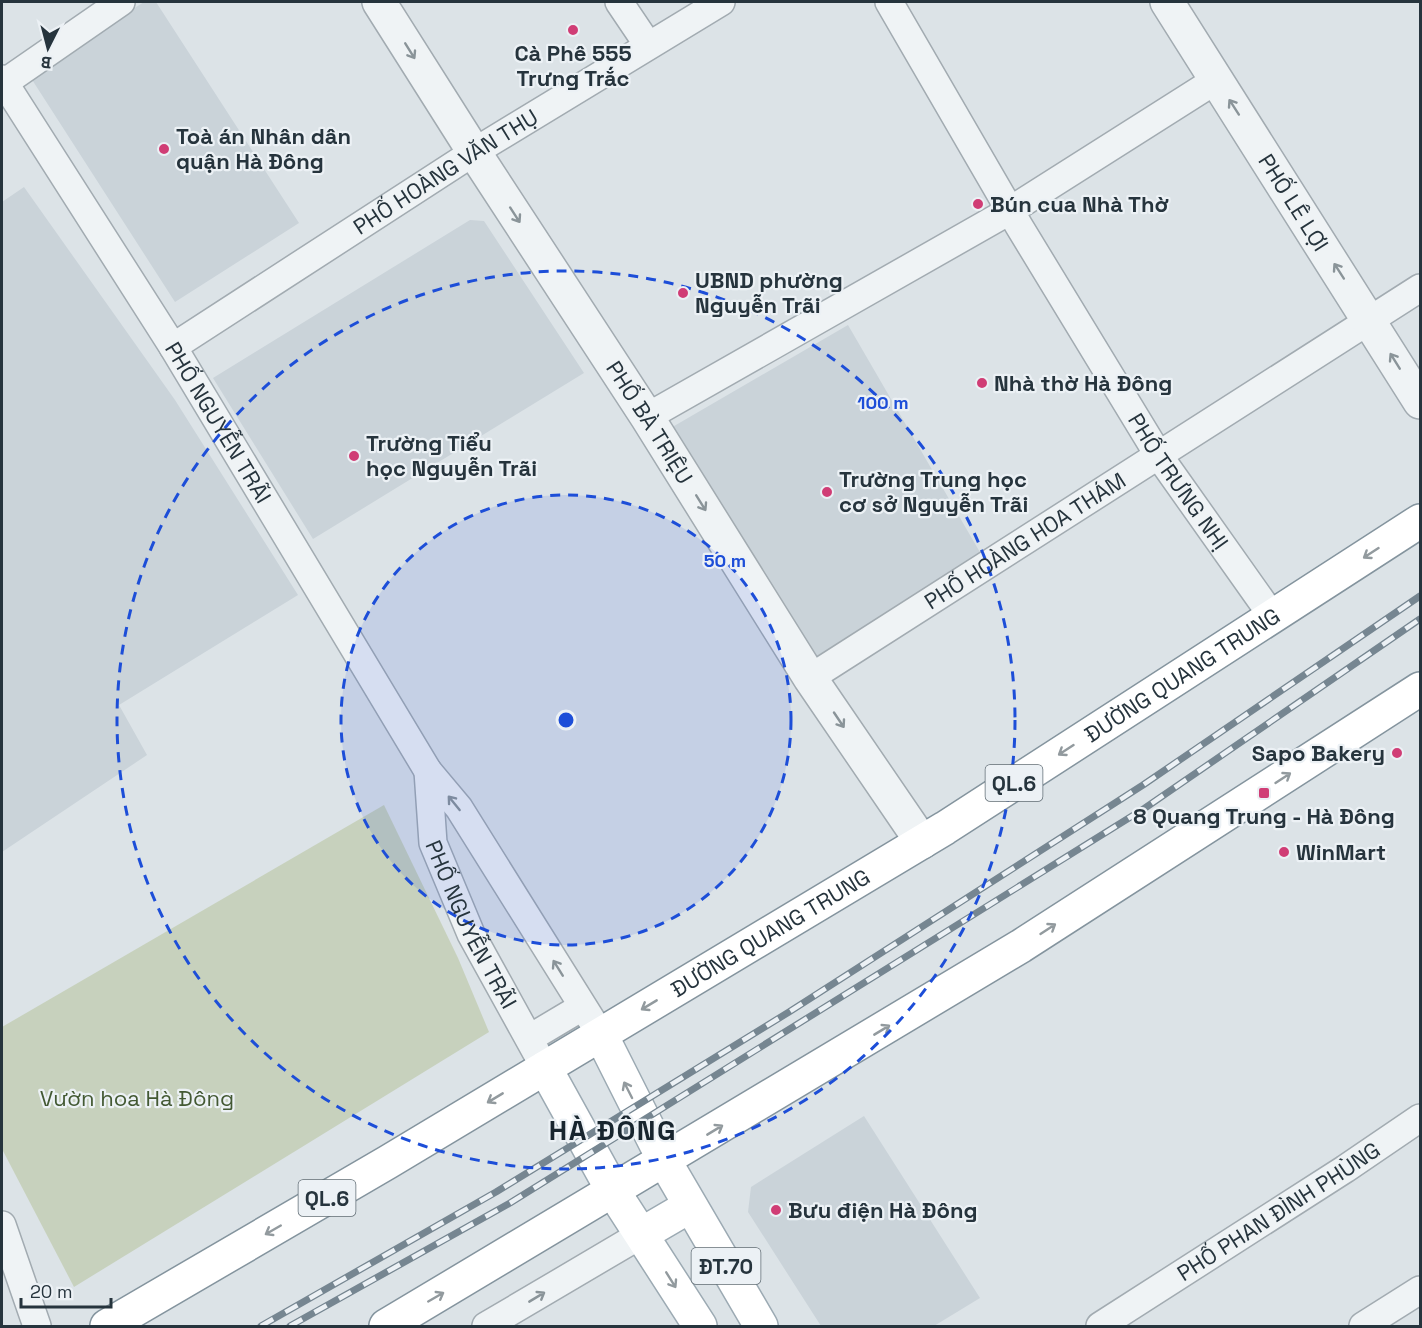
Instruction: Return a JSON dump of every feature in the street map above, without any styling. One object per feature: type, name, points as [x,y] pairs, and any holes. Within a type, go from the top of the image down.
[{"type":"main road","name":"ĐƯỜNG QUANG TRUNG","points":[[107,1326],[388,1162],[922,842],[1420,521]]},
{"type":"main road","points":[[386,1326],[1022,946],[1420,689]]},
{"type":"main road","name":"ĐT.70","points":[[601,1035],[664,1160],[761,1326]]},
{"type":"main road","name":"ĐT.70","points":[[545,1068],[613,1191],[700,1326]]},
{"type":"main road","points":[[642,1234],[690,1206]]},
{"type":"street","points":[[3,81],[122,2]]},
{"type":"street","name":"PHỐ BÀ TRIỆU","points":[[379,2],[647,417],[810,678],[922,842]]},
{"type":"street","points":[[619,2],[648,45]]},
{"type":"street","name":"PHỐ HOÀNG VĂN THỤ","points":[[172,347],[474,152],[722,2]]},
{"type":"street","name":"PHỐ TRƯNG NHỊ","points":[[889,2],[1159,456],[1273,617]]},
{"type":"street","name":"PHỐ LÊ LỢI","points":[[1167,2],[1420,402]]},
{"type":"street","points":[[647,417],[1011,210],[1216,80]]},
{"type":"street","name":"PHỐ NGUYỄN TRÃI","points":[[3,81],[172,347],[428,771],[459,808],[601,1035]]},
{"type":"street","name":"PHỐ HOÀNG HOA THÁM","points":[[810,678],[1420,288]]},
{"type":"street","name":"PHỐ NGUYỄN TRÃI","points":[[428,771],[433,843],[471,934],[545,1068]]},
{"type":"street","points":[[530,1038],[582,1007]]},
{"type":"street","name":"PHỐ PHAN ĐÌNH PHÙNG","points":[[1100,1326],[1345,1169],[1420,1118]]},
{"type":"street","points":[[2,1225],[37,1326]]},
{"type":"street","points":[[486,1326],[642,1234]]},
{"type":"street","points":[[1363,1326],[1420,1290]]},
{"type":"shaded area","name":"Toà án Nhân dân quận Hà Đông","points":[[144,2],[156,2],[299,223],[175,302],[29,75]]},
{"type":"shaded area","points":[[24,187],[175,400],[298,595],[119,705],[147,755],[2,852],[2,202]]},
{"type":"shaded area","name":"Trường Tiểu học Nguyễn Trãi","points":[[470,220],[484,221],[584,373],[313,539],[213,378]]},
{"type":"shaded area","name":"Trường Trung học cơ sở Nguyễn Trãi","points":[[848,325],[981,554],[817,656],[669,429]]},
{"type":"shaded area","points":[[864,1116],[980,1298],[934,1326],[821,1326],[748,1212],[751,1187]]},
{"type":"green space","name":"Vườn hoa Hà Đông","points":[[384,805],[458,958],[489,1032],[74,1287],[2,1149],[2,1027]]},
{"type":"railway","points":[[261,1326],[496,1192],[789,1012],[1143,785],[1420,596]]},
{"type":"railway","points":[[290,1326],[510,1203],[1145,808],[1420,619]]},
{"type":"place","name":"Cà Phê 555 Trưng Trắc","points":[[573,30]]},
{"type":"place","name":"Toà án Nhân dân quận Hà Đông","points":[[164,149]]},
{"type":"place","name":"Bún cua Nhà Thờ","points":[[978,204]]},
{"type":"place","name":"UBND phường Nguyễn Trãi","points":[[683,293]]},
{"type":"place","name":"Nhà thờ Hà Đông","points":[[982,383]]},
{"type":"place","name":"Trường Tiểu học Nguyễn Trãi","points":[[354,456]]},
{"type":"place","name":"Trường Trung học cơ sở Nguyễn Trãi","points":[[827,492]]},
{"type":"place","name":"Sapo Bakery","points":[[1397,753]]},
{"type":"place","name":"8 Quang Trung - Hà Đông","points":[[1264,793]]},
{"type":"place","name":"WinMart","points":[[1284,852]]},
{"type":"place","name":"Bưu điện Hà Đông","points":[[776,1210]]},
{"type":"district","name":"HÀ ĐÔNG","points":[[613,1130]]}]
